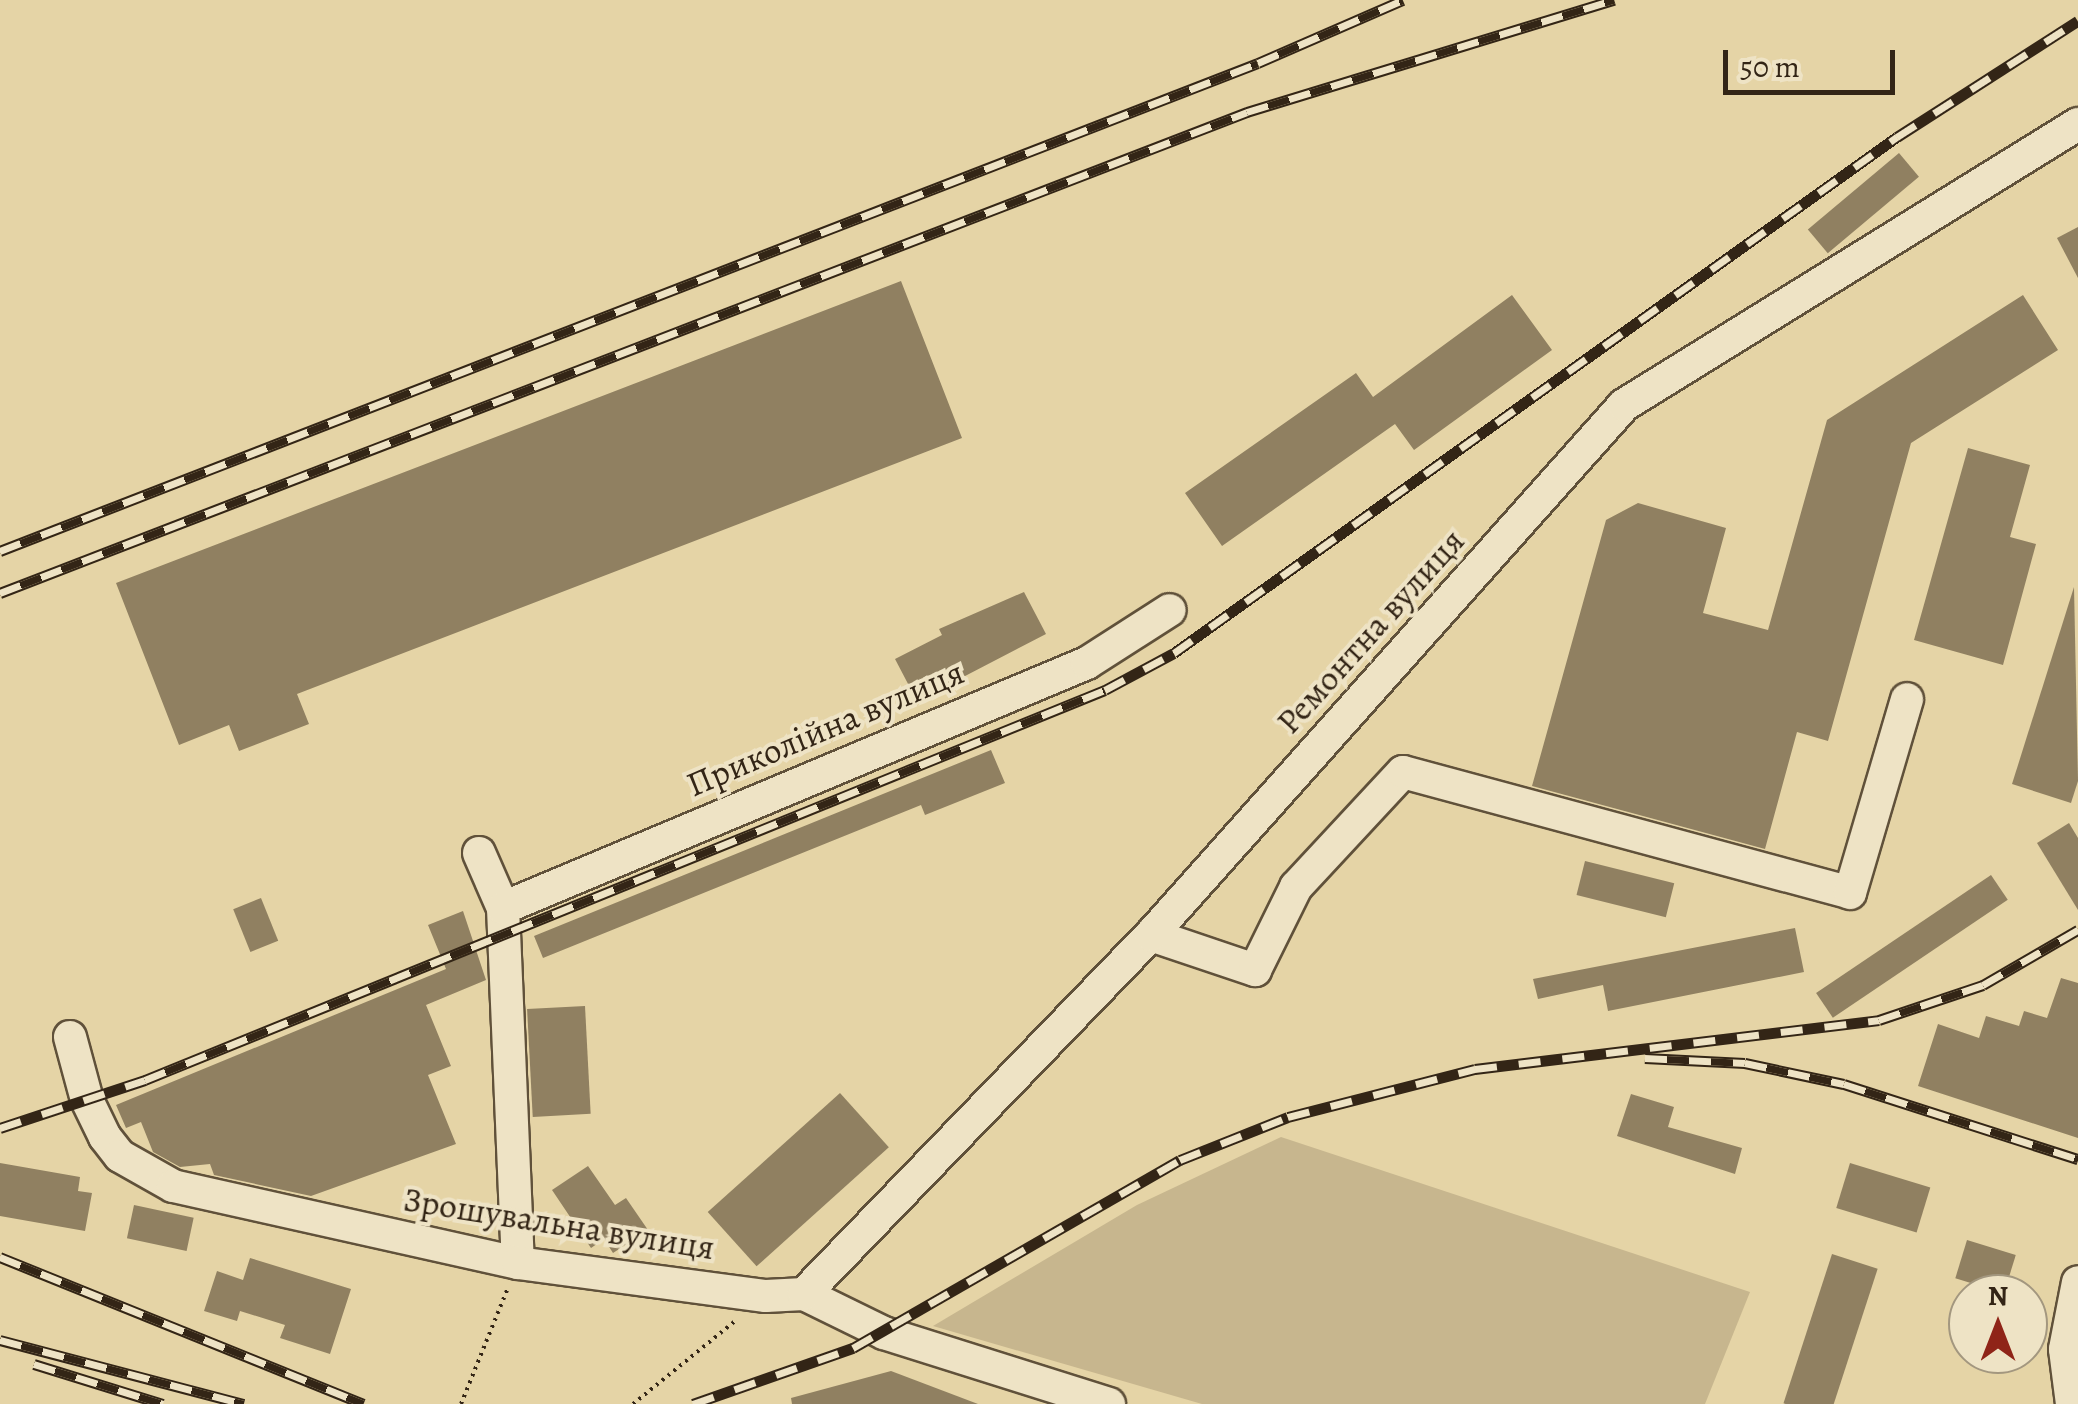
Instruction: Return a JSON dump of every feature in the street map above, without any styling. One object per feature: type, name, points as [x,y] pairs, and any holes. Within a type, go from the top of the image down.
[{"type":"street","name":"Ремонтна вулиця","points":[[804,1294],[1152,935],[1624,406],[2078,124]]},
{"type":"street","name":"Приколійна вулиця","points":[[503,908],[1087,663],[1170,610]]},
{"type":"street","points":[[1152,935],[1255,970],[1296,888],[1403,772],[1850,893],[1907,699]]},
{"type":"street","points":[[479,853],[503,908],[518,1263]]},
{"type":"street","name":"Зрошувальна вулиця","points":[[70,1037],[87,1100],[105,1137],[120,1156],[174,1186],[518,1263],[766,1296],[804,1294],[884,1333],[1035,1393],[1109,1404]]},
{"type":"street","points":[[2072,1404],[2065,1349],[2078,1282]]},
{"type":"path","points":[[460,1404],[518,1263]]},
{"type":"path","points":[[633,1404],[766,1296]]},
{"type":"shaded area","points":[[1281,1137],[1750,1292],[1705,1404],[1202,1404],[933,1326],[1137,1205]]},
{"type":"building","points":[[1899,153],[1919,177],[1828,253],[1808,229]]},
{"type":"building","points":[[2078,227],[2078,278],[2057,238]]},
{"type":"building","points":[[901,281],[962,438],[297,694],[309,724],[239,751],[229,725],[179,745],[116,583]]},
{"type":"building","points":[[1512,295],[1552,350],[1414,450],[1395,424],[1222,546],[1185,493],[1356,373],[1373,397]]},
{"type":"building","points":[[2023,295],[2058,350],[1911,443],[1828,741],[1797,732],[1765,849],[1532,786],[1606,520],[1638,503],[1726,528],[1703,613],[1768,630],[1827,420]]},
{"type":"building","points":[[1968,448],[2030,465],[2010,537],[2036,544],[2003,665],[1914,640]]},
{"type":"building","points":[[2074,587],[2078,781],[2071,803],[2012,784]]},
{"type":"building","points":[[1024,592],[1046,634],[917,701],[895,659],[942,635],[939,629]]},
{"type":"building","points":[[991,750],[1005,783],[925,815],[921,805],[543,958],[534,936]]},
{"type":"building","points":[[2069,823],[2078,838],[2078,910],[2037,843]]},
{"type":"building","points":[[1585,861],[1674,883],[1666,917],[1577,895]]},
{"type":"building","points":[[1991,875],[2008,900],[1833,1018],[1816,993]]},
{"type":"building","points":[[261,898],[278,941],[250,952],[233,909]]},
{"type":"building","points":[[463,911],[486,980],[426,1005],[451,1066],[428,1075],[456,1144],[311,1196],[214,1175],[210,1164],[180,1167],[153,1152],[141,1122],[126,1128],[116,1105],[446,969],[428,925]]},
{"type":"building","points":[[1795,928],[1804,972],[1608,1011],[1603,985],[1538,999],[1533,979]]},
{"type":"building","points":[[2061,978],[2078,983],[2078,1138],[1918,1086],[1938,1024],[1979,1038],[1986,1016],[2019,1026],[2024,1011],[2047,1018]]},
{"type":"building","points":[[585,1006],[591,1114],[533,1117],[527,1009]]},
{"type":"building","points":[[840,1093],[889,1147],[757,1266],[708,1212]]},
{"type":"building","points":[[1631,1094],[1674,1107],[1668,1127],[1742,1148],[1735,1174],[1617,1136]]},
{"type":"building","points":[[0,1163],[80,1177],[78,1191],[92,1193],[85,1231],[0,1216]]},
{"type":"building","points":[[1850,1163],[1930,1188],[1917,1233],[1836,1208]]},
{"type":"building","points":[[588,1166],[615,1205],[626,1198],[648,1230],[613,1253],[604,1239],[591,1248],[552,1190]]},
{"type":"building","points":[[134,1205],[194,1218],[187,1251],[127,1238]]},
{"type":"building","points":[[1967,1240],[2016,1255],[2010,1274],[1957,1274]]},
{"type":"building","points":[[1832,1254],[1878,1269],[1834,1404],[1783,1403]]},
{"type":"building","points":[[250,1258],[351,1289],[330,1354],[280,1338],[285,1325],[240,1311],[237,1321],[204,1311],[217,1271],[243,1280]]},
{"type":"building","points":[[891,1371],[978,1404],[792,1404],[791,1398]]},
{"type":"railway","points":[[0,551],[1258,63],[1403,0]]},
{"type":"railway","points":[[0,593],[1247,112],[1614,0]]},
{"type":"railway","points":[[0,1128],[145,1080],[1105,690],[1174,653],[1897,137],[2078,21]]},
{"type":"railway","points":[[693,1404],[853,1348],[1180,1160],[1288,1117],[1475,1069],[1879,1020],[1983,985],[2078,930]]},
{"type":"railway","points":[[1645,1058],[1745,1063],[1844,1084],[2078,1159]]},
{"type":"railway","points":[[0,1257],[363,1404]]},
{"type":"railway","points":[[0,1340],[244,1404]]},
{"type":"railway","points":[[34,1364],[163,1404]]}]
